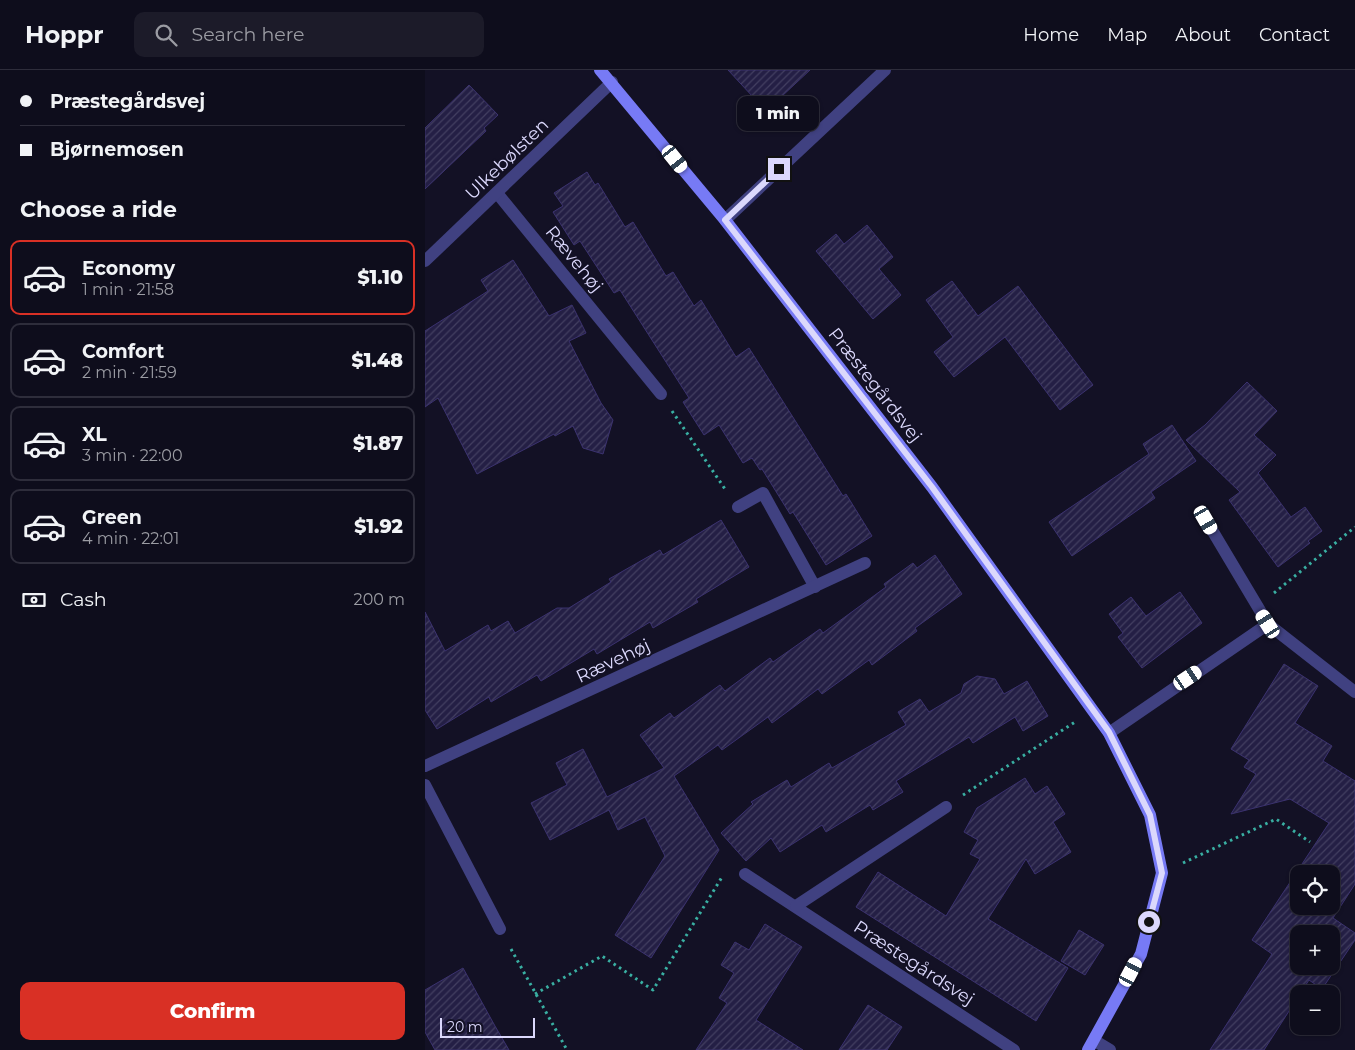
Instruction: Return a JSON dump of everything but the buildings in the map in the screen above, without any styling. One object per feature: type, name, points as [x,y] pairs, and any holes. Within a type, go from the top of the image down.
[{"type":"street","name":"Præstegårdsvej","points":[[600,70],[612,82],[725,220],[932,487],[1109,732],[1150,815],[1162,873],[1141,954],[1091,1045],[1110,1050]]},
{"type":"street","points":[[725,220],[885,70]]},
{"type":"street","name":"Ulkebølsten","points":[[425,261],[612,82]]},
{"type":"street","name":"Rævehøj","points":[[497,193],[661,394]]},
{"type":"street","points":[[738,507],[763,494],[815,587]]},
{"type":"street","points":[[1206,520],[1268,624],[1355,692]]},
{"type":"street","name":"Rævehøj","points":[[425,766],[865,563]]},
{"type":"street","points":[[1109,732],[1268,624]]},
{"type":"street","points":[[425,785],[500,928]]},
{"type":"street","points":[[796,906],[946,807]]},
{"type":"street","name":"Præstegårdsvej","points":[[745,874],[1014,1050]]},
{"type":"path","points":[[661,394],[738,507]]},
{"type":"path","points":[[1257,607],[1355,527]]},
{"type":"path","points":[[946,807],[1093,710]]},
{"type":"path","points":[[1162,873],[1276,819],[1310,842]]},
{"type":"path","points":[[535,994],[602,956],[653,990],[723,876],[745,874]]},
{"type":"path","points":[[500,928],[567,1050]]},
{"type":"route","points":[[779,169],[725,220],[932,487],[1109,732],[1150,815],[1162,873],[1149,922]]}]
